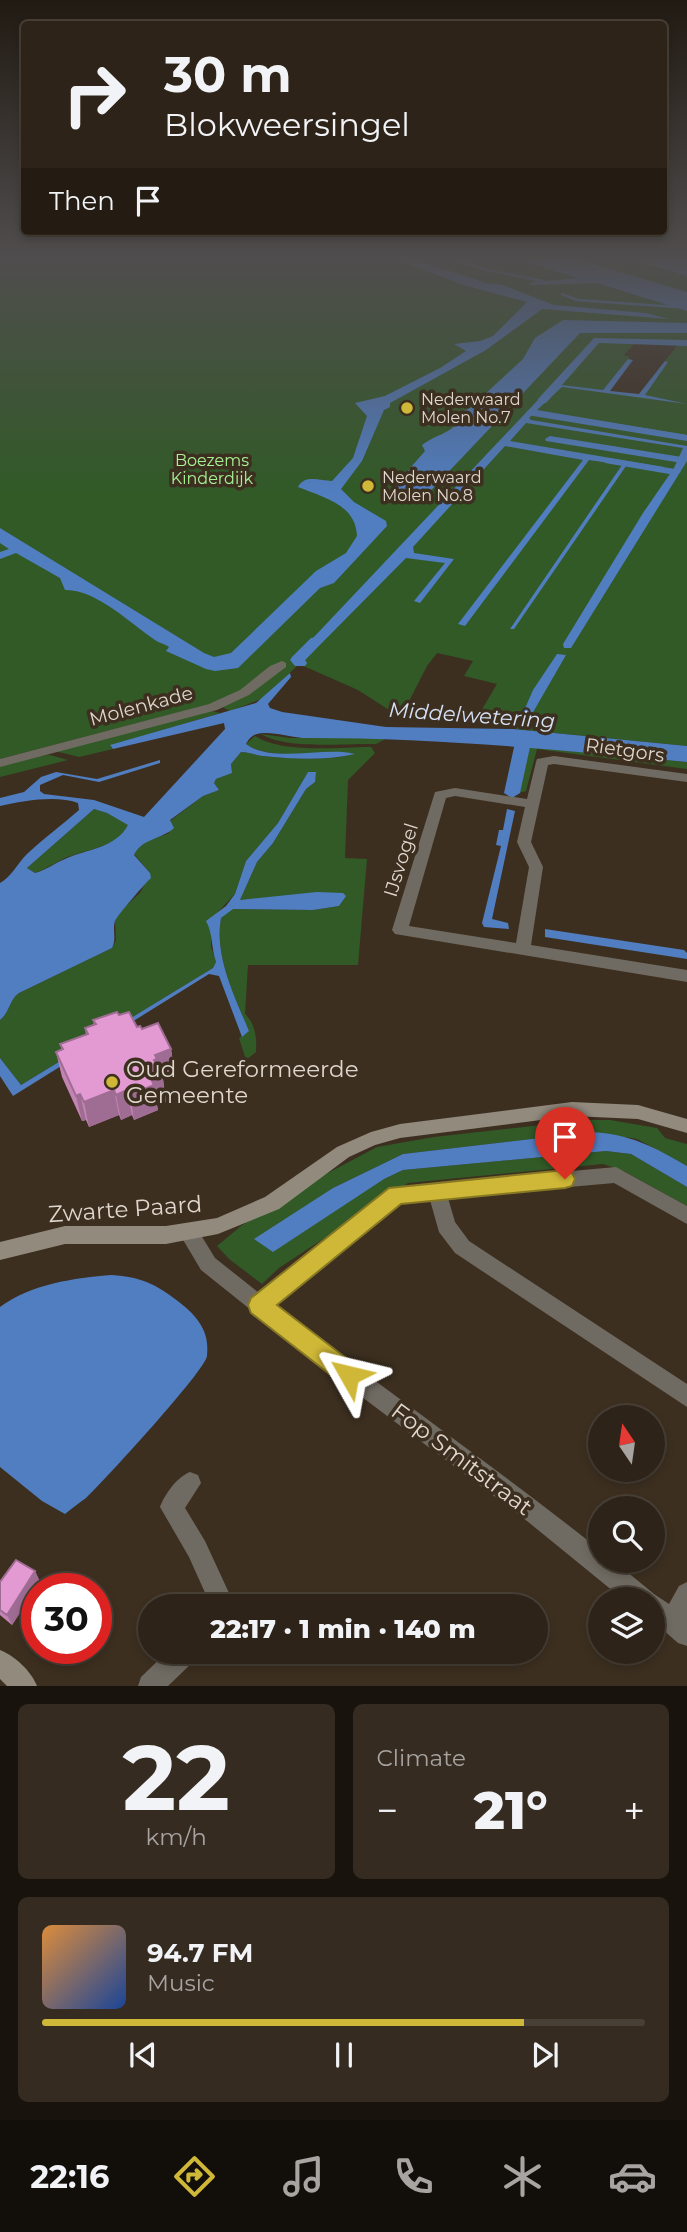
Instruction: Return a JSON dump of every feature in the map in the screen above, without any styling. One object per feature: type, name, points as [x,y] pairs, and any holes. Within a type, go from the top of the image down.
[{"type":"street","name":"Molenkade","points":[[0,763],[213,707],[234,698],[255,685],[272,669],[282,665]]},
{"type":"street","name":"Rietgors","points":[[523,949],[536,867],[524,842],[541,762],[546,760],[687,778]]},
{"type":"street","name":"IJsvogel","points":[[523,949],[400,930],[440,795],[455,792],[532,804]]},
{"type":"street","points":[[523,949],[687,976]]},
{"type":"street","name":"Zwarte Paard","points":[[0,1251],[65,1236],[188,1233],[247,1216],[272,1203],[344,1152],[371,1139],[400,1131],[572,1109],[638,1112],[687,1126]]},
{"type":"street","points":[[259,1305],[397,1195],[616,1174],[687,1216]]},
{"type":"street","points":[[437,1191],[446,1226],[462,1247],[687,1396]]},
{"type":"street","name":"Fop Smitstraat","points":[[188,1233],[208,1264],[536,1513],[628,1587]]},
{"type":"street","points":[[190,1483],[170,1507],[197,1549],[218,1594]]},
{"type":"street","points":[[665,1616],[680,1628],[687,1594]]},
{"type":"street","points":[[0,1662],[24,1686]]},
{"type":"street","points":[[150,1686],[173,1664]]},
{"type":"green space","name":"Boezems Kinderdijk","points":[[0,337],[687,337],[687,746],[513,729],[523,712],[481,711],[497,684],[464,676],[473,661],[437,653],[427,666],[405,709],[389,710],[358,690],[299,664],[264,698],[230,711],[214,703],[0,759]],"holes":[[[637,341],[679,343],[639,394],[634,396],[599,390],[603,390],[630,357],[624,355]]]},
{"type":"green space","points":[[208,710],[220,713],[110,746],[113,749],[79,757],[55,751]]},
{"type":"green space","points":[[261,734],[290,738],[387,738],[376,744],[316,745],[285,742]]},
{"type":"green space","points":[[255,736],[280,745],[311,748],[371,747],[375,753],[348,780],[345,858],[367,859],[358,965],[248,965],[245,1014],[256,1036],[256,1052],[246,1060],[239,1038],[249,1031],[223,961],[220,947],[221,918],[232,909],[313,910],[339,906],[345,896],[240,900],[257,862],[273,843],[306,789],[315,782],[308,772],[278,823],[246,861],[235,894],[216,914],[211,929],[211,947],[216,962],[213,968],[21,1085],[0,1058],[0,1020],[19,993],[112,948],[116,940],[115,920],[119,912],[140,893],[150,873],[134,854],[137,848],[169,833],[170,821],[203,796],[219,790],[214,783],[216,779],[232,773],[231,764],[241,752],[309,759],[335,758],[353,753],[268,752],[246,744]]},
{"type":"green space","points":[[530,747],[687,762],[687,769],[537,749],[526,791],[515,794]]},
{"type":"green space","points":[[50,755],[68,760],[0,777],[0,766]]},
{"type":"green space","points":[[94,809],[129,825],[117,839],[100,847],[65,858],[35,873],[27,868]]},
{"type":"green space","points":[[588,1120],[610,1120],[657,1128],[665,1138],[687,1144],[687,1166],[637,1139],[592,1132],[403,1154],[333,1188],[308,1205],[403,1170],[606,1151],[631,1154],[687,1187],[687,1206],[624,1171],[603,1164],[408,1183],[279,1268],[262,1284],[229,1259],[217,1246],[241,1226],[294,1191],[377,1147],[434,1137]]},
{"type":"water","points":[[491,337],[504,337],[486,350],[390,403],[390,407],[384,410],[362,461],[341,489],[354,502],[386,521],[387,526],[334,583],[320,588],[238,668],[215,671],[206,669],[166,651],[169,647],[101,601],[77,591],[65,590],[60,578],[16,553],[0,559],[0,552],[9,549],[0,543],[0,528],[204,653],[214,657],[231,653],[316,571],[346,553],[357,536],[351,516],[344,509],[327,498],[298,487],[309,479],[332,481],[353,458],[367,416],[355,403],[385,396],[440,368],[466,351],[454,344]]},
{"type":"water","points":[[577,337],[419,503],[390,500],[388,497],[391,490],[425,451],[422,445],[459,422],[426,415],[424,411],[460,413],[470,408],[523,359],[535,338]]},
{"type":"water","points":[[628,359],[633,360],[610,391],[639,394],[665,361],[668,362],[645,395],[687,404],[562,387],[537,410],[687,437],[534,413],[529,418],[687,446],[687,461],[571,648],[564,648],[563,644],[643,513],[674,468],[683,448],[526,423],[510,441],[664,467],[662,469],[631,464],[626,466],[514,629],[510,629],[622,465],[589,460],[465,626],[458,624],[583,460],[505,446],[413,547],[414,553],[454,559],[420,603],[414,601],[445,563],[406,558],[305,660],[296,656],[553,384],[603,390]]},
{"type":"water","points":[[557,654],[566,655],[532,714],[523,713],[533,690]]},
{"type":"water","points":[[290,673],[291,677],[268,704],[270,708],[386,727],[513,729],[687,746],[687,762],[451,742],[257,734],[246,744],[270,753],[355,754],[309,759],[241,752],[231,764],[232,773],[216,779],[214,783],[219,790],[203,796],[170,820],[174,828],[137,850],[134,855],[150,873],[151,878],[115,921],[112,948],[19,993],[0,1020],[0,883],[27,854],[79,810],[78,803],[60,799],[0,806],[0,798],[24,792],[41,777],[56,772],[97,779],[160,760],[160,763],[99,782],[63,775],[40,785],[40,791],[44,794],[94,800],[144,817],[225,729],[224,723],[113,749],[110,745],[256,703]],"holes":[[[94,809],[128,825],[116,839],[39,872],[35,873],[27,868]]]},
{"type":"water","points":[[308,772],[316,772],[315,782],[306,789],[273,843],[257,862],[240,900],[317,892],[343,893],[346,896],[339,906],[313,910],[233,909],[221,918],[220,947],[223,961],[249,1031],[242,1037],[219,976],[209,974],[13,1096],[0,1076],[0,1058],[21,1085],[213,968],[216,962],[206,921],[226,906],[235,894],[246,861],[278,823]]},
{"type":"water","points":[[507,809],[515,811],[492,919],[508,923],[509,929],[484,927],[482,923],[501,846],[496,845],[499,830],[503,830]]},
{"type":"water","points":[[545,929],[684,950],[687,959],[545,937]]},
{"type":"water","points":[[591,1132],[618,1135],[642,1143],[687,1166],[687,1187],[631,1154],[606,1151],[403,1170],[384,1179],[273,1252],[254,1239],[333,1188],[403,1154]]},
{"type":"water","points":[[112,1275],[148,1282],[185,1307],[201,1325],[206,1339],[207,1356],[190,1382],[131,1450],[86,1498],[65,1514],[42,1501],[0,1467],[0,1307],[39,1288],[68,1280]]},
{"type":"building","points":[[117,1012],[119,1015],[129,1012],[137,1027],[142,1029],[158,1023],[171,1049],[155,1055],[157,1059],[154,1060],[162,1076],[152,1081],[154,1085],[130,1095],[127,1090],[116,1095],[114,1090],[84,1102],[80,1094],[76,1096],[56,1052],[63,1049],[60,1044],[88,1034],[85,1028],[96,1024],[93,1020]]},
{"type":"building","points":[[16,1560],[35,1571],[21,1573],[21,1593],[7,1615],[0,1610],[0,1582]]},
{"type":"waterway","points":[[542,401],[597,340],[687,343]]},
{"type":"waterway","points":[[531,413],[687,438]]},
{"type":"waterway","points":[[550,439],[682,460]]},
{"type":"waterway","points":[[609,461],[675,472]]},
{"type":"waterway","points":[[300,663],[297,660],[316,641]]},
{"type":"waterway","name":"Middelwetering","points":[[512,793],[524,738]]},
{"type":"place","name":"Nederwaard Molen No.7","points":[[407,408]]},
{"type":"place","name":"Nederwaard Molen No.8","points":[[368,486]]},
{"type":"place","name":"Oud Gereformeerde Gemeente","points":[[112,1082]]},
{"type":"route","points":[[349,1375],[259,1305],[397,1195],[565,1179]]}]
